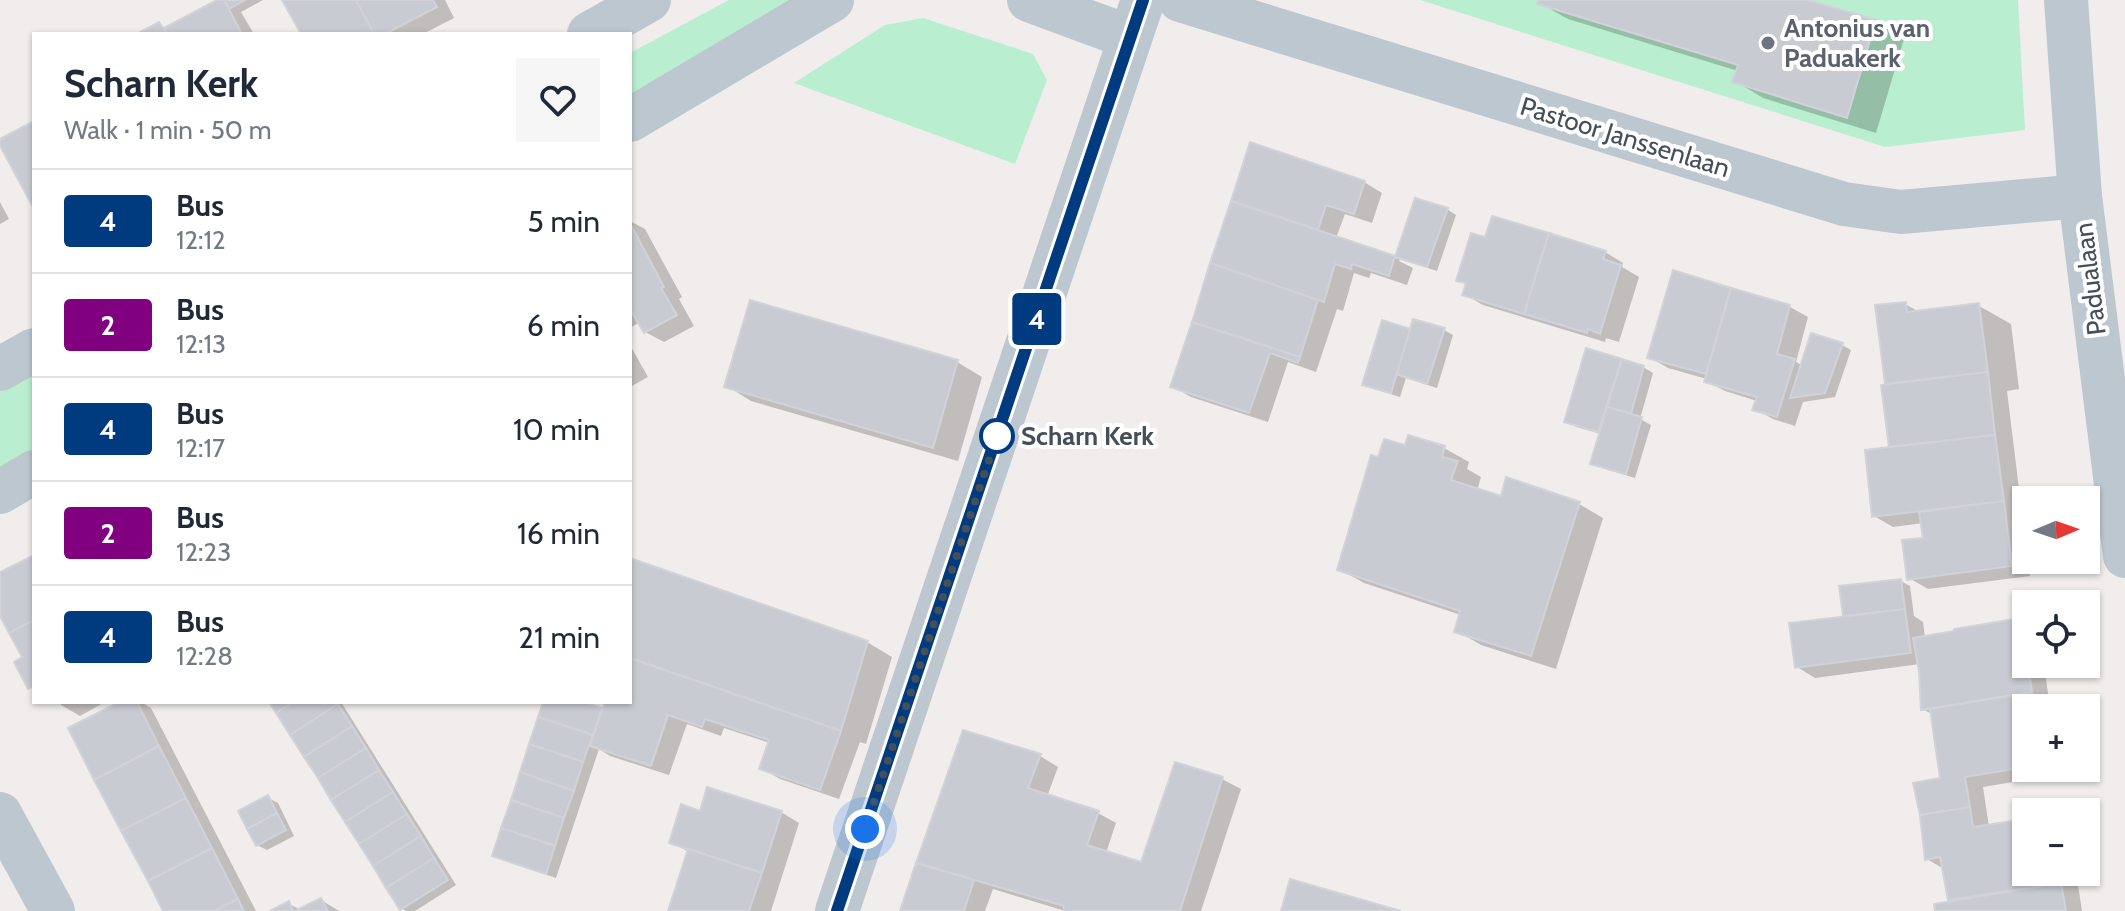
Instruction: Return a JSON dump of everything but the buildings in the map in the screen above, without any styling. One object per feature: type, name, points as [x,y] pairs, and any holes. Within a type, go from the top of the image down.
[{"type":"street","points":[[593,32],[649,0]]},
{"type":"street","points":[[632,119],[832,0]]},
{"type":"street","points":[[837,911],[1136,18],[1029,0]]},
{"type":"street","name":"Pastoor Janssenlaan","points":[[1180,0],[1844,204],[1901,212],[2080,196]]},
{"type":"street","name":"Padualaan","points":[[2066,0],[2080,196],[2125,556]]},
{"type":"street","points":[[0,369],[32,351]]},
{"type":"street","points":[[0,492],[32,473]]},
{"type":"street","points":[[0,814],[53,911]]},
{"type":"green space","points":[[729,0],[819,0],[632,108],[632,52]]},
{"type":"green space","points":[[1420,0],[2018,0],[2025,130],[1885,147]]},
{"type":"green space","points":[[923,18],[1033,54],[1047,80],[1015,164],[794,83],[885,25]]},
{"type":"green space","points":[[32,371],[32,454],[0,473],[0,389]]},
{"type":"bus line","name":"4","points":[[837,911],[1143,0]]},
{"type":"place","name":"Antonius van Paduakerk","points":[[1768,43]]},
{"type":"place","name":"Scharn Kerk","points":[[997,436]]},
{"type":"route","points":[[865,829],[997,436]]}]
